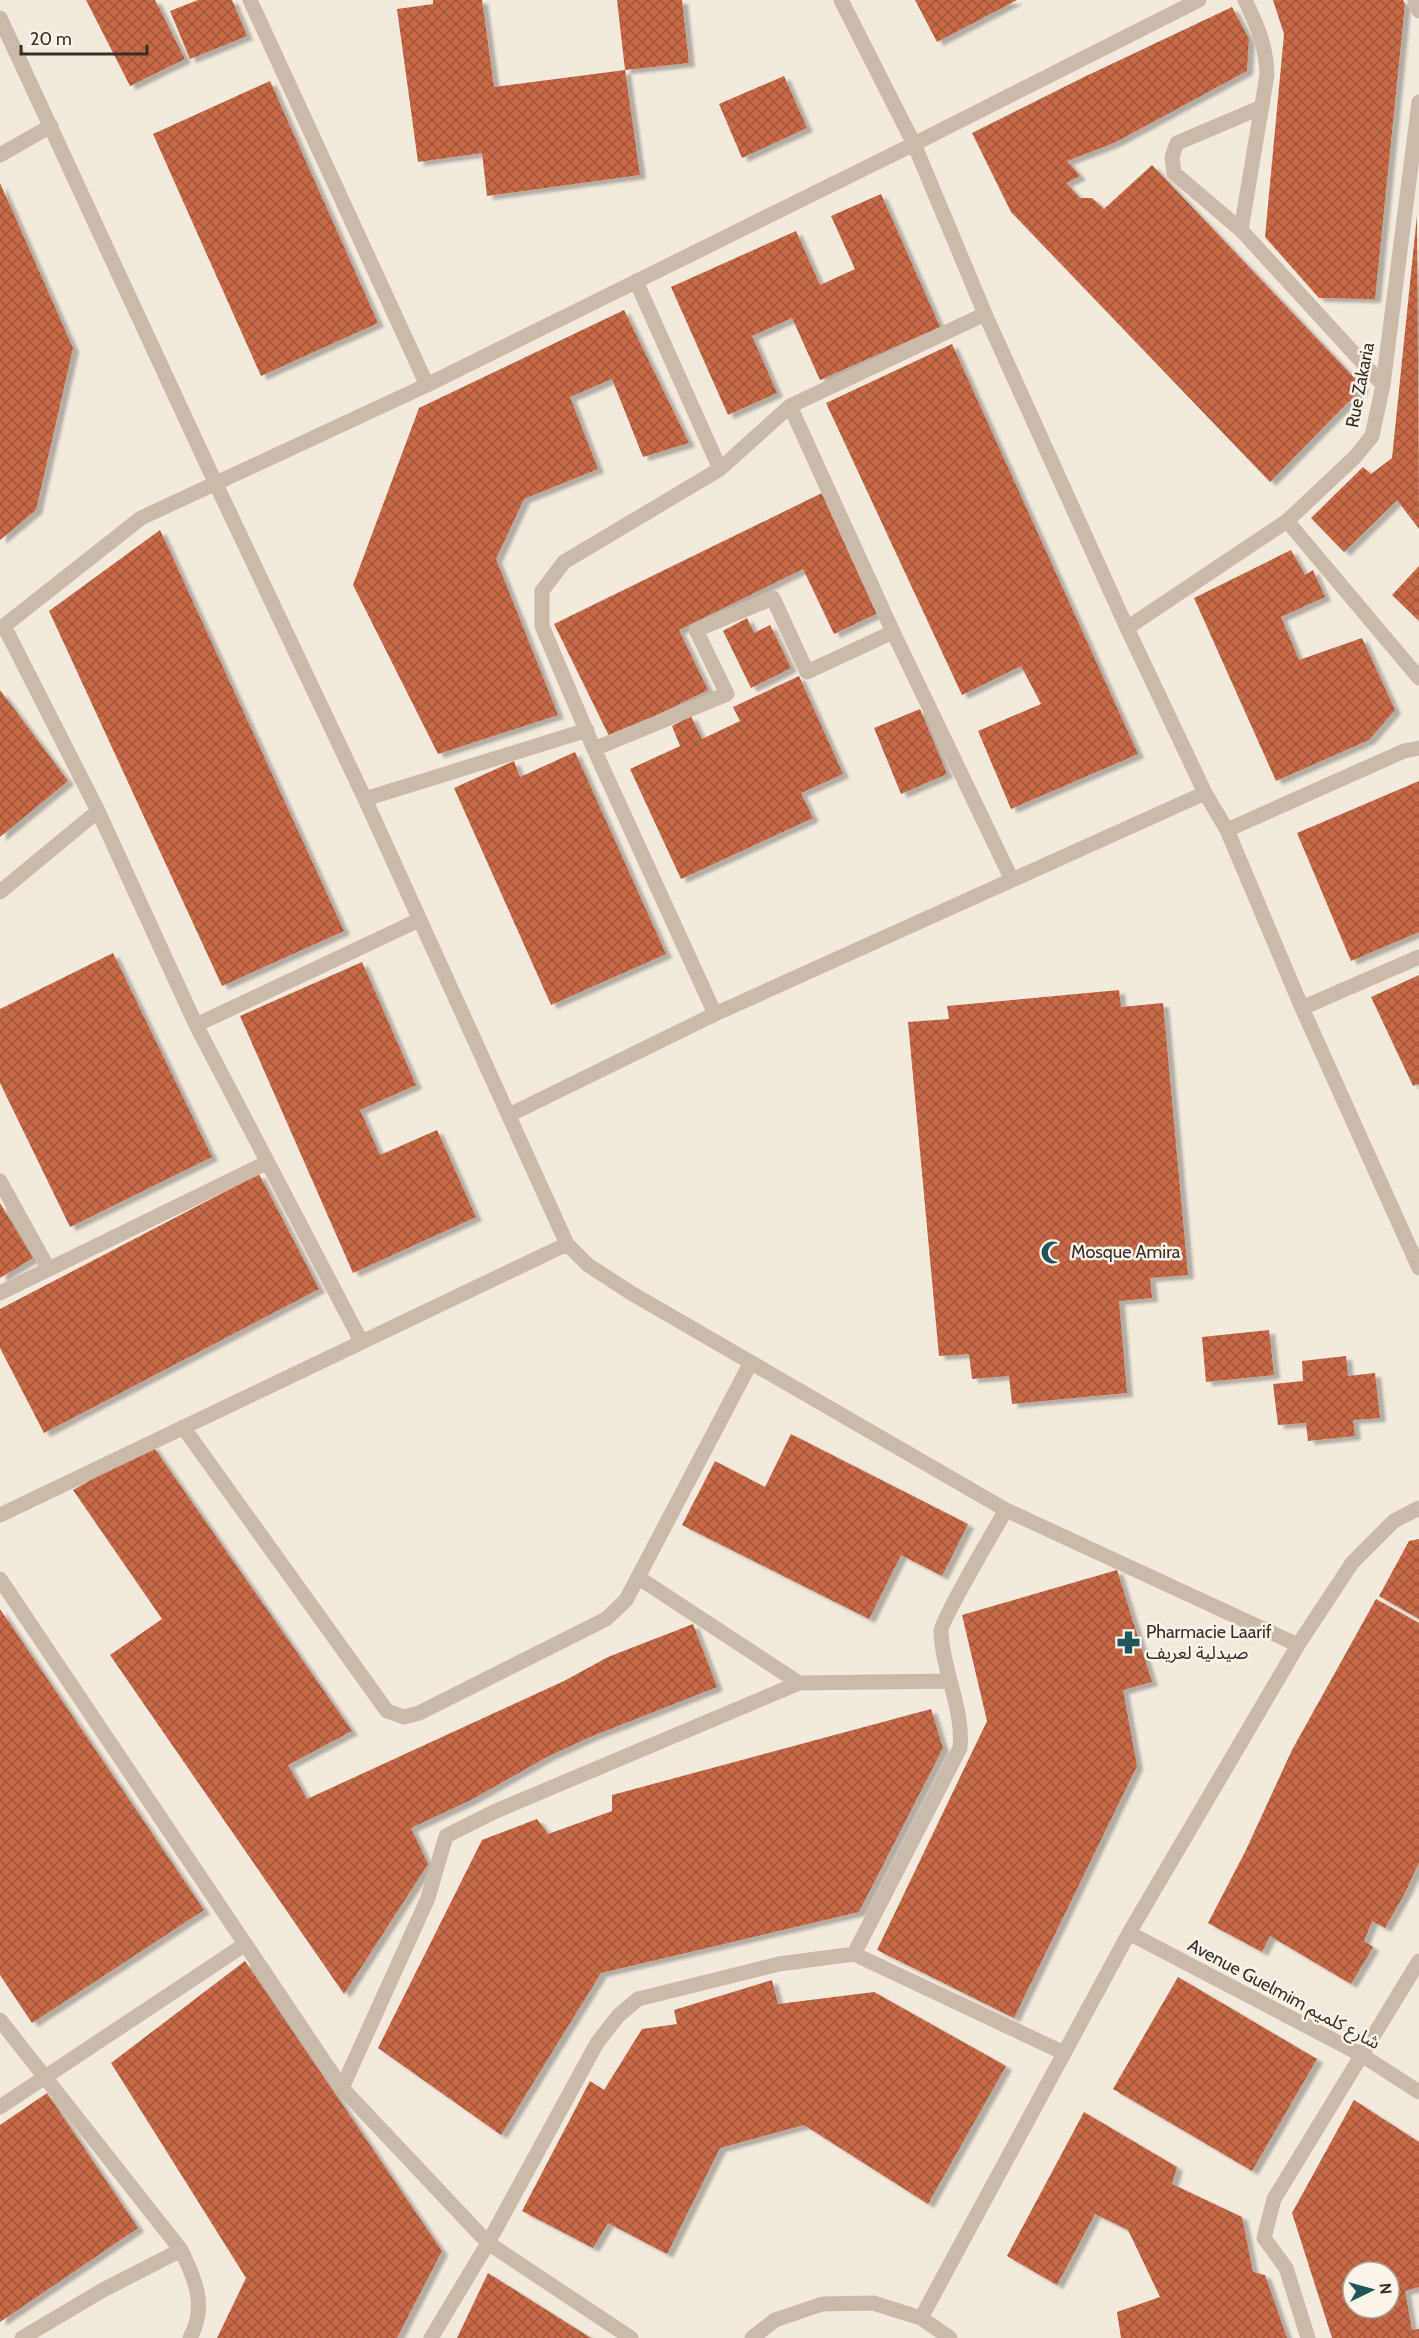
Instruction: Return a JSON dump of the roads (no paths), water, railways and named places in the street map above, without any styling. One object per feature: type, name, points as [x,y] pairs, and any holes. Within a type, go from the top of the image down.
[{"type":"street","points":[[250,0],[427,385]]},
{"type":"street","points":[[841,0],[914,144],[985,314],[1127,628],[1205,793],[1227,830],[1302,1008],[1419,1268]]},
{"type":"street","points":[[361,1341],[266,1163],[196,1025],[98,811],[2,628],[141,518],[427,385],[1199,0]]},
{"type":"street","points":[[1241,230],[1267,75],[1262,36],[1245,0]]},
{"type":"street","points":[[1415,0],[1419,11]]},
{"type":"street","points":[[0,18],[365,799],[567,1244],[596,1271],[750,1364],[1006,1510],[1298,1645]]},
{"type":"street","name":"Rue Zakaria","points":[[1127,628],[1287,521],[1355,457],[1372,436],[1383,385],[1414,190],[1419,102]]},
{"type":"street","points":[[1262,107],[1178,143],[1172,157],[1174,173],[1241,230],[1383,385]]},
{"type":"street","points":[[0,155],[51,126]]},
{"type":"street","points":[[636,281],[720,469]]},
{"type":"street","points":[[715,1014],[594,749],[542,626],[542,591],[564,562],[720,469],[790,406],[985,314]]},
{"type":"street","points":[[790,406],[893,632],[1012,880]]},
{"type":"street","points":[[1287,521],[1419,678]]},
{"type":"street","points":[[594,749],[727,694],[696,630],[773,598],[807,672],[893,632]]},
{"type":"street","points":[[365,799],[587,730]]},
{"type":"street","points":[[1227,830],[1404,751],[1419,748]]},
{"type":"street","points":[[509,1115],[715,1014],[1205,793]]},
{"type":"street","points":[[0,892],[98,811]]},
{"type":"street","points":[[196,1025],[419,920]]},
{"type":"street","points":[[1302,1008],[1419,957]]},
{"type":"street","points":[[0,1293],[266,1163]]},
{"type":"street","points":[[0,1180],[48,1268]]},
{"type":"street","points":[[0,1515],[567,1244]]},
{"type":"street","points":[[183,1427],[387,1711],[404,1717],[419,1713],[606,1618],[626,1600],[750,1364]]},
{"type":"street","points":[[921,2318],[1129,1933],[1298,1645],[1352,1563],[1395,1521],[1419,1508]]},
{"type":"street","points":[[854,1954],[960,1748],[962,1733],[941,1628],[1006,1510]]},
{"type":"street","points":[[639,1578],[799,1683]]},
{"type":"street","points":[[0,1579],[342,2088],[488,2243],[631,2338]]},
{"type":"street","points":[[342,2088],[428,1898],[446,1836],[496,1811],[799,1683],[950,1681]]},
{"type":"street","name":"Avenue Guelmim شارع كلميم","points":[[1129,1933],[1360,2054],[1419,2092]]},
{"type":"street","points":[[0,2107],[244,1945]]},
{"type":"street","points":[[431,2338],[488,2243],[597,2043],[618,2016],[638,1999],[779,1964],[854,1954],[1064,2053]]},
{"type":"street","points":[[1308,2338],[1286,2268],[1264,2238],[1274,2199],[1360,2054],[1419,1961]]},
{"type":"street","points":[[0,2019],[181,2250],[194,2277],[200,2301],[195,2328],[190,2338]]},
{"type":"street","points":[[22,2338],[103,2290],[181,2250]]},
{"type":"street","points":[[752,2338],[775,2320],[822,2304],[873,2303],[921,2318],[950,2338]]},
{"type":"place","name":"Mosque Amira","points":[[1053,1252]]},
{"type":"place","name":"Pharmacie Laarif صيدلية لعريف","points":[[1128,1642]]}]
